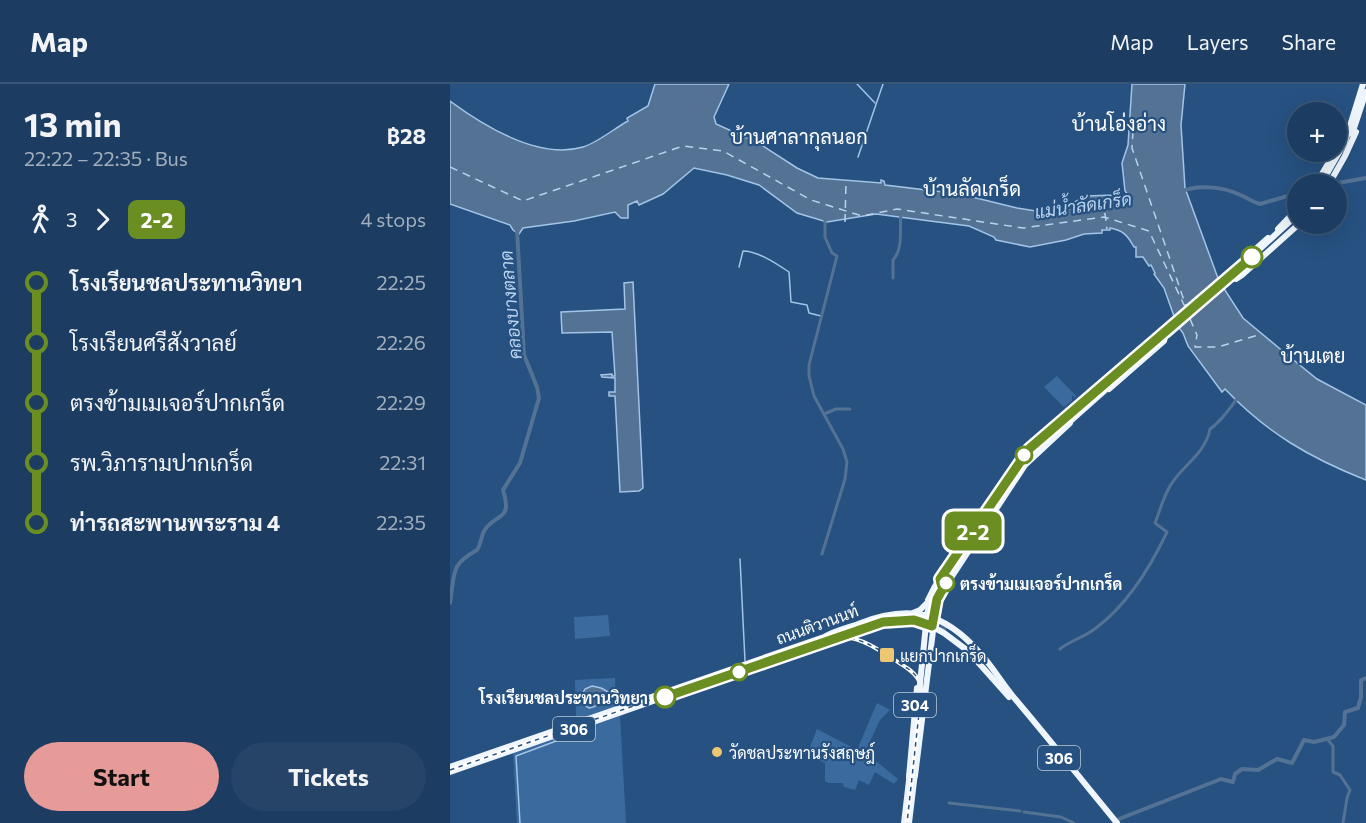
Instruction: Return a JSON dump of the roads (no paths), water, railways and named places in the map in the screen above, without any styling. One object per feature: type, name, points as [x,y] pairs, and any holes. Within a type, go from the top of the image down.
[{"type":"main road","points":[[1332,174],[1353,140],[1363,84]]},
{"type":"main road","points":[[1330,174],[1349,141],[1366,92]]},
{"type":"main road","points":[[1347,130],[1359,110]]},
{"type":"main road","points":[[1278,228],[1287,227],[1289,231],[1238,279],[1231,277],[1232,270],[1287,219]]},
{"type":"main road","points":[[933,622],[937,599],[946,583],[1036,450],[1228,280],[1287,224]]},
{"type":"main road","points":[[962,545],[1026,453],[1287,230]]},
{"type":"main road","points":[[1025,465],[1147,351]]},
{"type":"main road","points":[[920,695],[930,614],[935,596],[1031,454],[1050,435],[1132,366]]},
{"type":"main road","points":[[923,631],[914,617],[927,603],[940,579],[1024,453],[1106,387]]},
{"type":"main road","points":[[912,776],[927,614],[931,599],[1022,461],[1040,440]]},
{"type":"main road","points":[[940,579],[941,583],[946,583]]},
{"type":"main road","points":[[925,619],[927,603]]},
{"type":"main road","points":[[935,608],[944,622]]},
{"type":"main road","name":"ถนนติวานนท์","points":[[452,769],[825,639],[883,622],[914,617],[933,622],[946,631]]},
{"type":"main road","name":"304","points":[[909,823],[925,619]]},
{"type":"main road","name":"ถนนติวานนท์","points":[[933,622],[944,622],[980,652],[1008,693],[1114,822]]},
{"type":"main road","name":"304","points":[[904,823],[933,622]]},
{"type":"main road","points":[[931,641],[936,635],[946,631]]},
{"type":"main road","name":"306","points":[[946,631],[976,651],[1008,693]]},
{"type":"main road","points":[[920,661],[925,658],[929,661]]},
{"type":"water","name":"แม่น้ำลัดเกร็ด","points":[[655,84],[729,84],[714,117],[716,124],[760,144],[797,168],[818,178],[881,183],[881,180],[885,185],[960,194],[1042,212],[1064,207],[1087,196],[1114,195],[1128,201],[1122,163],[1128,145],[1132,84],[1185,84],[1181,125],[1185,188],[1219,281],[1243,318],[1317,379],[1366,405],[1366,480],[1326,463],[1290,443],[1257,419],[1225,389],[1222,392],[1188,346],[1183,333],[1174,321],[1164,288],[1154,274],[1151,265],[1149,266],[1143,257],[1136,257],[1136,247],[1125,234],[1115,229],[1110,228],[1110,230],[1102,230],[1102,233],[1084,234],[1030,247],[996,240],[969,226],[876,214],[827,222],[797,213],[759,185],[694,168],[663,194],[639,205],[637,201],[628,205],[628,218],[621,218],[615,212],[574,221],[523,228],[519,234],[510,225],[450,204],[450,101],[479,121],[513,138],[548,149],[566,150],[588,145],[628,121],[627,118],[648,106]]},
{"type":"water","points":[[633,282],[643,488],[639,491],[620,492],[615,396],[609,396],[609,392],[615,392],[615,378],[601,375],[615,376],[612,332],[562,333],[561,312],[625,309],[624,283]]},
{"type":"water","points":[[592,686],[614,695],[589,708],[583,704],[581,696],[585,689]]},
{"type":"waterway","points":[[857,84],[875,103]]},
{"type":"waterway","points":[[858,157],[883,84]]},
{"type":"waterway","points":[[1347,181],[1366,178]]},
{"type":"waterway","points":[[1181,192],[1202,187],[1217,188],[1241,195],[1260,204],[1287,196]]},
{"type":"waterway","points":[[893,278],[893,260],[900,244],[901,214]]},
{"type":"waterway","points":[[822,554],[845,479],[847,462],[843,449],[814,396],[809,376],[809,365],[837,256],[832,253],[825,237],[825,219]]},
{"type":"waterway","name":"คลองบางตลาด","points":[[450,603],[455,570],[458,565],[477,550],[484,531],[505,512],[506,500],[503,490],[520,463],[539,398],[524,355],[517,230]]},
{"type":"waterway","points":[[739,267],[743,251],[755,253],[773,262],[789,272],[791,302],[807,305],[809,313],[821,316]]},
{"type":"waterway","points":[[1060,649],[1092,631],[1128,597],[1153,559],[1167,532],[1155,523],[1169,487],[1204,445],[1210,429],[1237,399]]},
{"type":"waterway","points":[[824,414],[836,409],[850,409]]},
{"type":"waterway","points":[[740,559],[745,661]]},
{"type":"waterway","points":[[1114,823],[1221,779],[1233,782],[1235,774],[1242,769],[1258,770],[1277,759],[1292,763],[1304,740],[1314,742],[1334,737],[1344,725],[1345,712],[1358,708],[1361,697],[1361,680],[1366,678]]},
{"type":"waterway","points":[[520,823],[516,756],[575,734]]},
{"type":"waterway","points":[[1328,740],[1333,746],[1333,772],[1340,775],[1350,790],[1343,823]]},
{"type":"waterway","points":[[949,803],[1020,811]]},
{"type":"waterway","points":[[1024,812],[1061,817],[1074,823]]},
{"type":"tunnel","points":[[915,618],[931,622],[946,630]]},
{"type":"railway","points":[[450,770],[828,638],[849,638],[859,640],[889,656],[911,671],[920,683],[921,695],[907,823]]},
{"type":"place","name":"ตรงข้ามเมเจอร์ปากเกร็ด","points":[[946,583]]},
{"type":"place","name":"แยกปากเกร็ด","points":[[887,655]]},
{"type":"place","name":"โรงเรียนชลประทานวิทยา","points":[[665,697]]},
{"type":"place","name":"วัดชลประทานรังสฤษฎ์","points":[[717,752]]},
{"type":"district","name":"บ้านโอ่งอ่าง","points":[[1119,123]]},
{"type":"district","name":"บ้านศาลากุลนอก","points":[[799,136]]},
{"type":"district","name":"บ้านลัดเกร็ด","points":[[972,188]]},
{"type":"district","name":"บ้านเตย","points":[[1313,355]]}]
